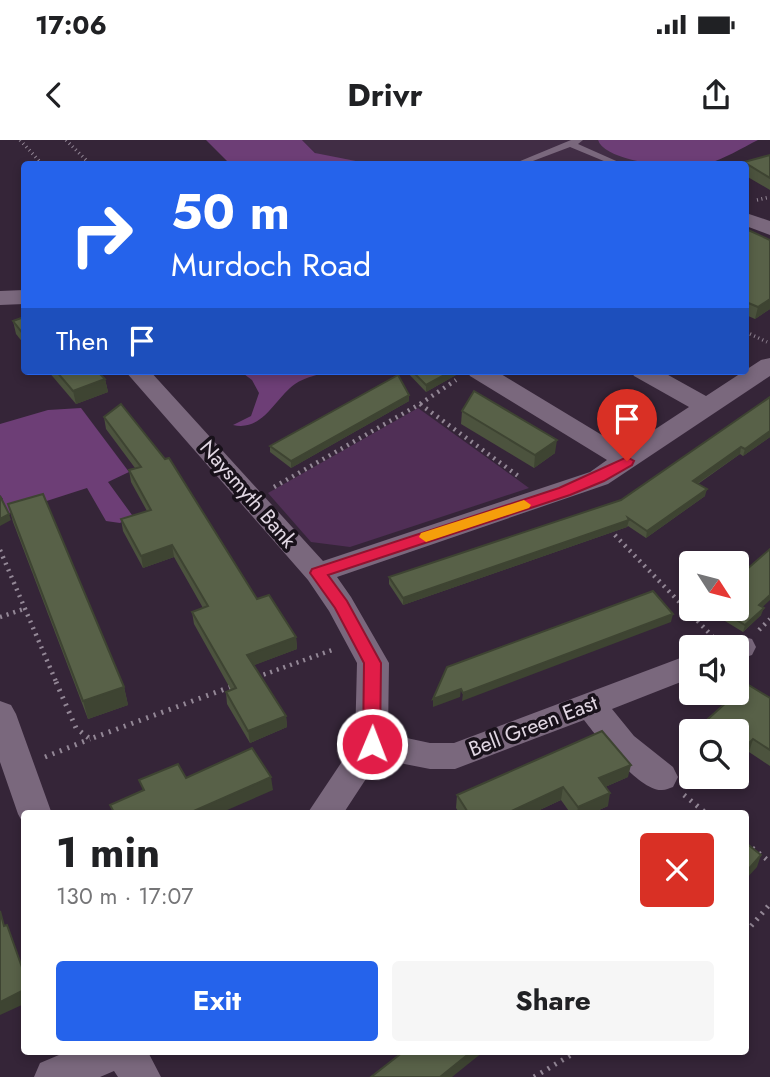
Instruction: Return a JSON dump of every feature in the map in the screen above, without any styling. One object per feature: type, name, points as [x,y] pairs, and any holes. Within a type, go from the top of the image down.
[{"type":"street","points":[[749,220],[770,229]]},
{"type":"street","points":[[0,298],[21,297]]},
{"type":"street","points":[[318,573],[599,478],[770,365]]},
{"type":"street","name":"Naysmyth Bank","points":[[141,375],[318,573],[341,605],[373,663],[372,744]]},
{"type":"street","points":[[471,375],[627,461]]},
{"type":"street","points":[[650,375],[707,407]]},
{"type":"street","name":"Bell Green East","points":[[372,744],[430,756],[455,756],[679,671]]},
{"type":"street","points":[[590,705],[622,745],[661,777]]},
{"type":"street","points":[[0,714],[34,810]]},
{"type":"street","points":[[327,810],[372,744]]},
{"type":"street","points":[[54,1077],[105,1055]]},
{"type":"street","points":[[127,1055],[141,1077]]},
{"type":"lane","points":[[526,161],[575,142],[612,161]]},
{"type":"path","points":[[20,140],[39,161]]},
{"type":"path","points":[[66,140],[85,161]]},
{"type":"path","points":[[749,333],[770,343]]},
{"type":"path","points":[[285,481],[467,375]]},
{"type":"path","points":[[420,404],[521,477]]},
{"type":"path","points":[[608,528],[708,635]]},
{"type":"path","points":[[0,550],[76,727],[90,739]]},
{"type":"path","points":[[0,617],[24,609]]},
{"type":"path","points":[[19,767],[360,639]]},
{"type":"path","points":[[749,845],[770,862]]},
{"type":"path","points":[[749,928],[770,904]]},
{"type":"path","points":[[534,1077],[571,1055]]},
{"type":"shaded area","points":[[206,140],[302,140],[315,153],[356,161],[227,161]]},
{"type":"shaded area","points":[[302,140],[598,140],[603,147],[638,161],[324,161]]},
{"type":"shaded area","points":[[598,140],[758,140],[715,161],[638,161],[604,148]]},
{"type":"shaded area","points":[[245,375],[318,375],[295,384],[253,424],[233,425],[251,416],[259,393],[252,380]]},
{"type":"shaded area","points":[[81,408],[129,472],[108,482],[132,515],[120,523],[106,521],[87,488],[0,516],[0,501],[3,499],[0,495],[0,424],[48,410]]},
{"type":"shaded area","points":[[418,408],[529,488],[350,547],[311,542],[268,493]]},
{"type":"building","points":[[770,155],[770,178],[749,165],[748,161]]},
{"type":"building","points":[[749,230],[770,240],[770,299],[758,307],[749,303]]},
{"type":"building","points":[[21,318],[21,331],[13,321]]},
{"type":"building","points":[[59,375],[101,375],[105,379],[73,391]]},
{"type":"building","points":[[398,375],[409,395],[291,461],[270,446]]},
{"type":"building","points":[[416,375],[445,375],[426,385]]},
{"type":"building","points":[[474,391],[557,440],[535,455],[462,411]]},
{"type":"building","points":[[770,397],[770,431],[745,449],[741,447],[693,481],[707,489],[647,531],[628,518],[629,520],[403,598],[389,577],[621,500]]},
{"type":"building","points":[[121,404],[165,459],[169,458],[257,599],[269,595],[296,637],[247,655],[286,716],[248,731],[226,692],[236,688],[192,612],[208,606],[172,545],[141,556],[121,519],[151,510],[129,470],[141,467],[104,417]]},
{"type":"building","points":[[43,494],[124,687],[83,701],[8,504]]},
{"type":"building","points":[[0,496],[9,514],[0,519]]},
{"type":"building","points":[[770,549],[770,595],[759,605],[764,608],[745,625],[738,621],[749,621],[749,567]]},
{"type":"building","points":[[653,591],[673,614],[463,693],[461,689],[433,699],[447,667]]},
{"type":"building","points":[[749,685],[770,698],[770,750],[753,739],[749,743],[749,719],[708,719],[724,705],[749,705]]},
{"type":"building","points":[[602,731],[631,765],[599,778],[610,793],[578,807],[563,787],[514,810],[466,810],[457,795]]},
{"type":"building","points":[[252,748],[271,777],[196,810],[113,810],[110,805],[144,790],[139,780],[178,764],[186,778]]},
{"type":"building","points":[[749,845],[761,855],[749,869]]},
{"type":"building","points":[[0,911],[21,965],[21,992],[0,1002]]},
{"type":"building","points":[[399,1055],[467,1055],[440,1077],[371,1077]]},
{"type":"slow traffic","points":[[426,537],[524,505]]},
{"type":"route","points":[[372,744],[373,663],[341,605],[318,573],[565,491],[599,478],[627,461]]}]
